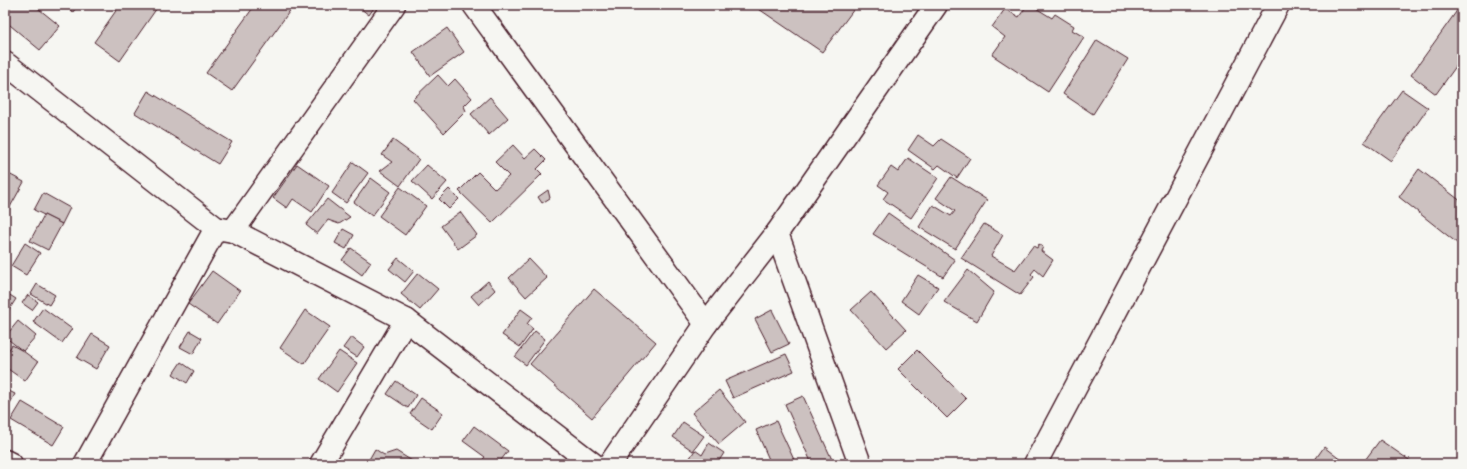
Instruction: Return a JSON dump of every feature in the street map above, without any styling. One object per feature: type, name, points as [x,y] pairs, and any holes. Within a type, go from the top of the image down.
[{"type":"street","points":[[85,464],[225,229],[394,5]]},
{"type":"street","points":[[474,5],[706,324]]},
{"type":"street","points":[[610,464],[706,324],[777,234],[936,5]]},
{"type":"street","points":[[1035,464],[1278,5]]},
{"type":"street","points":[[5,63],[225,229],[406,320],[593,464]]},
{"type":"street","points":[[777,234],[860,464]]},
{"type":"street","points":[[321,464],[406,320]]},
{"type":"street","points":[[5,461],[11,464]]},
{"type":"building","points":[[5,5],[34,5],[60,26],[40,50],[5,21]]},
{"type":"building","points":[[63,5],[78,5],[73,12]]},
{"type":"building","points":[[120,5],[159,5],[120,61],[94,42]]},
{"type":"building","points":[[255,5],[294,5],[232,91],[206,73]]},
{"type":"building","points":[[356,5],[376,5],[369,15]]},
{"type":"building","points":[[753,5],[857,5],[822,52]]},
{"type":"building","points":[[1027,5],[1031,5],[1052,18],[1055,14],[1074,26],[1072,30],[1084,37],[1048,92],[992,55],[1005,37],[992,27],[1005,9],[1019,17]]},
{"type":"building","points":[[1461,5],[1462,58],[1436,94],[1411,75]]},
{"type":"building","points":[[447,28],[464,52],[430,76],[413,52]]},
{"type":"building","points":[[1097,40],[1128,59],[1093,114],[1063,94]]},
{"type":"building","points":[[438,75],[448,86],[455,79],[472,98],[464,106],[466,111],[444,133],[413,99]]},
{"type":"building","points":[[1402,90],[1428,108],[1391,161],[1364,142]]},
{"type":"building","points":[[148,91],[232,142],[218,164],[135,113]]},
{"type":"building","points":[[490,97],[508,118],[489,135],[471,114]]},
{"type":"building","points":[[918,135],[934,146],[941,139],[970,158],[957,178],[939,165],[935,169],[908,150]]},
{"type":"building","points":[[393,140],[419,159],[400,186],[380,171],[392,162],[382,155]]},
{"type":"building","points":[[513,145],[525,158],[535,149],[546,160],[537,169],[542,174],[492,223],[459,191],[478,172],[495,189],[509,176],[495,162]]},
{"type":"building","points":[[908,158],[938,178],[911,218],[883,199],[888,192],[878,185],[891,167],[898,172]]},
{"type":"building","points":[[353,162],[368,173],[346,203],[332,193]]},
{"type":"building","points":[[297,164],[329,186],[312,212],[293,199],[287,208],[273,198]]},
{"type":"building","points":[[427,165],[447,182],[432,199],[412,181]]},
{"type":"building","points":[[1419,169],[1462,202],[1462,247],[1399,197]]},
{"type":"building","points":[[5,172],[24,182],[5,216]]},
{"type":"building","points":[[951,177],[987,200],[955,249],[919,227],[933,205],[951,216],[955,211],[936,198]]},
{"type":"building","points":[[371,178],[390,192],[372,216],[354,202]]},
{"type":"building","points":[[400,187],[426,206],[405,235],[379,216]]},
{"type":"building","points":[[449,189],[459,199],[449,209],[439,199]]},
{"type":"building","points":[[548,190],[550,198],[542,203],[538,197]]},
{"type":"building","points":[[43,193],[70,208],[62,224],[34,210]]},
{"type":"building","points":[[327,199],[350,217],[339,224],[328,220],[317,234],[306,225]]},
{"type":"building","points":[[460,212],[477,235],[458,249],[441,226]]},
{"type":"building","points":[[888,213],[955,260],[943,277],[873,234]]},
{"type":"building","points":[[44,215],[62,224],[48,250],[30,241]]},
{"type":"building","points":[[984,224],[1003,235],[991,256],[1015,270],[1033,246],[1037,248],[1039,244],[1043,247],[1041,251],[1053,260],[1043,276],[1035,269],[1031,274],[1034,277],[1020,295],[961,258]]},
{"type":"building","points":[[343,229],[354,235],[346,249],[335,243]]},
{"type":"building","points":[[25,243],[40,253],[26,275],[11,266]]},
{"type":"building","points":[[351,248],[371,262],[362,275],[342,260]]},
{"type":"building","points":[[398,258],[414,271],[405,282],[389,269]]},
{"type":"building","points":[[529,259],[547,278],[526,297],[509,278]]},
{"type":"building","points":[[968,270],[994,292],[977,321],[944,302]]},
{"type":"building","points":[[212,271],[240,291],[217,324],[188,304]]},
{"type":"building","points":[[418,273],[438,289],[420,310],[401,294]]},
{"type":"building","points":[[918,275],[938,287],[919,314],[901,301]]},
{"type":"building","points":[[488,281],[495,290],[479,305],[471,296]]},
{"type":"building","points":[[37,284],[55,295],[49,305],[31,294]]},
{"type":"building","points":[[594,289],[656,342],[592,418],[530,364]]},
{"type":"building","points":[[5,292],[16,299],[5,316]]},
{"type":"building","points":[[871,292],[906,330],[886,348],[851,310]]},
{"type":"building","points":[[28,295],[38,302],[32,310],[22,303]]},
{"type":"building","points":[[43,308],[72,329],[62,343],[33,322]]},
{"type":"building","points":[[521,309],[532,317],[527,324],[533,329],[520,347],[502,335]]},
{"type":"building","points":[[305,310],[330,327],[304,364],[280,348]]},
{"type":"building","points":[[772,310],[789,344],[772,352],[755,319]]},
{"type":"building","points":[[18,321],[36,336],[23,351],[5,337]]},
{"type":"building","points":[[190,331],[202,338],[193,354],[180,347]]},
{"type":"building","points":[[535,331],[545,339],[526,365],[515,357]]},
{"type":"building","points":[[92,334],[110,345],[96,369],[77,358]]},
{"type":"building","points":[[351,337],[364,347],[357,357],[343,348]]},
{"type":"building","points":[[12,345],[38,362],[25,381],[5,367],[5,355]]},
{"type":"building","points":[[917,350],[966,399],[947,418],[898,369]]},
{"type":"building","points":[[339,351],[357,363],[337,392],[319,379]]},
{"type":"building","points":[[786,354],[794,371],[733,398],[725,381]]},
{"type":"building","points":[[181,362],[194,371],[187,383],[173,374]]},
{"type":"building","points":[[396,381],[416,395],[408,408],[387,394]]},
{"type":"building","points":[[5,389],[15,394],[5,413]]},
{"type":"building","points":[[719,390],[745,422],[719,444],[692,413]]},
{"type":"building","points":[[803,396],[834,464],[812,464],[785,404]]},
{"type":"building","points":[[421,398],[443,413],[432,429],[410,414]]},
{"type":"building","points":[[22,402],[64,427],[53,445],[11,420]]},
{"type":"building","points":[[776,421],[796,464],[771,464],[756,430]]},
{"type":"building","points":[[683,422],[704,436],[693,451],[673,437]]},
{"type":"building","points":[[474,426],[508,451],[498,464],[479,464],[485,457],[463,441]]},
{"type":"building","points":[[1380,440],[1412,462],[1411,464],[1362,464]]},
{"type":"building","points":[[709,443],[724,453],[717,464],[686,464],[695,450],[702,455]]},
{"type":"building","points":[[1324,447],[1346,464],[1312,464]]},
{"type":"building","points":[[375,449],[384,455],[396,451],[417,464],[368,464],[367,463]]}]
